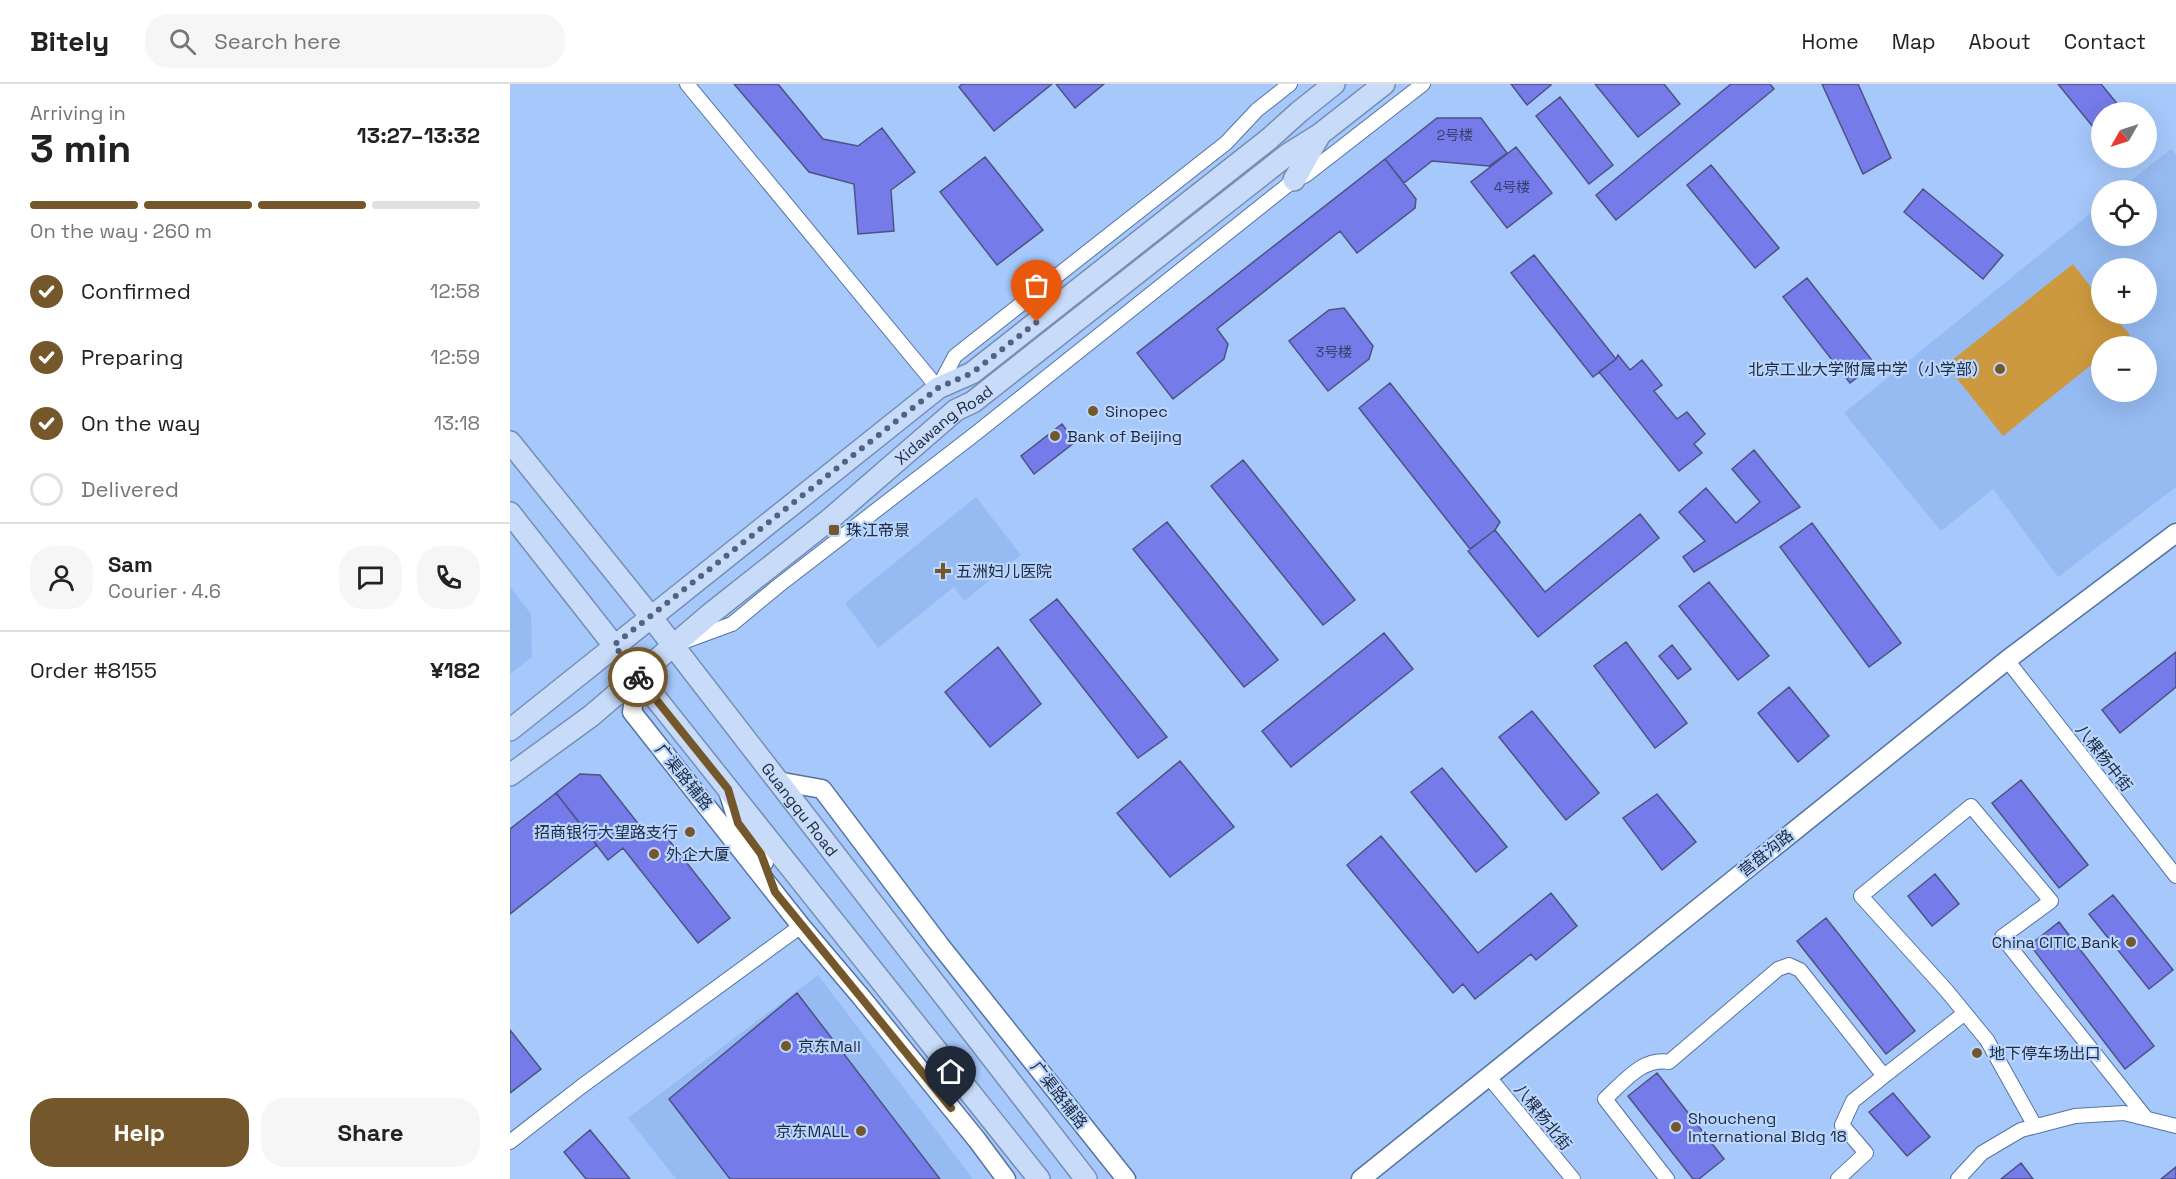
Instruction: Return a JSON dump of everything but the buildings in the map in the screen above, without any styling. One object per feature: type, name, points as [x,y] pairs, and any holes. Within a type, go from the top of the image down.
[{"type":"main road","name":"Xidawang Road","points":[[510,730],[938,388],[972,373],[1260,146],[1334,84]]},
{"type":"main road","name":"Xidawang Road","points":[[510,776],[591,716],[709,615],[829,520],[956,410],[973,402],[1287,155],[1319,135],[1384,84]]},
{"type":"main road","points":[[1294,180],[1319,135]]},
{"type":"main road","name":"Guangqu Road","points":[[510,442],[651,617],[1086,1179]]},
{"type":"main road","points":[[510,513],[1039,1179]]},
{"type":"street","points":[[687,84],[938,388],[955,356],[1226,143],[1257,110],[1290,84]]},
{"type":"street","points":[[673,646],[732,624],[1294,180],[1306,175],[1423,84]]},
{"type":"street","name":"营盘沟路","points":[[1361,1179],[2007,660],[2176,533]]},
{"type":"street","name":"八棵杨中街","points":[[2007,660],[2176,876]]},
{"type":"street","name":"广渠路辅路","points":[[638,676],[632,712],[801,926],[862,998],[1006,1179]]},
{"type":"street","name":"广渠路辅路","points":[[777,781],[822,789],[934,937],[1126,1179]]},
{"type":"street","points":[[728,789],[738,823],[761,854],[775,892]]},
{"type":"street","points":[[2032,1120],[1987,1040],[1862,896],[1971,806],[2051,901],[2002,938],[2146,1119]]},
{"type":"street","points":[[510,1142],[801,926]]},
{"type":"street","points":[[1667,1179],[1605,1099],[1645,1064],[1657,1060],[1669,1062],[1779,969],[1789,965],[1800,970],[1884,1076]]},
{"type":"street","points":[[1838,1179],[1866,1153],[1842,1125],[1853,1101],[1965,1013]]},
{"type":"street","points":[[1994,1073],[2032,1120]]},
{"type":"street","name":"八棵杨北街","points":[[1488,1076],[1573,1179]]},
{"type":"street","points":[[1958,1179],[1982,1153],[2021,1130],[2032,1120],[2124,1113],[2176,1126]]},
{"type":"shaded area","name":"北京工业大学附属中学（小学部）","points":[[2171,149],[2176,155],[2176,487],[2058,577],[1993,489],[1941,531],[1844,413],[2091,213],[2091,246],[2157,246],[2157,180],[2132,180],[2147,168],[2157,168],[2157,160]]},
{"type":"shaded area","points":[[2073,264],[2091,287],[2091,324],[2121,324],[2130,335],[2091,336],[2091,365],[2003,436],[1946,365]]},
{"type":"shaded area","name":"五洲妇儿医院","points":[[976,497],[1021,555],[964,601],[954,587],[878,648],[845,603]]},
{"type":"shaded area","points":[[510,587],[531,614],[532,657],[510,674]]},
{"type":"shaded area","name":"京东Mall","points":[[818,975],[973,1179],[676,1179],[628,1118]]},
{"type":"way so far","points":[[638,677],[614,645],[938,388],[972,373],[1037,322]]},
{"type":"place","name":"北京工业大学附属中学（小学部）","points":[[2000,369]]},
{"type":"place","name":"Sinopec","points":[[1093,411]]},
{"type":"place","name":"Bank of Beijing","points":[[1055,436]]},
{"type":"place","name":"珠江帝景","points":[[834,530]]},
{"type":"place","name":"五洲妇儿医院","points":[[943,571]]},
{"type":"place","name":"招商银行大望路支行","points":[[690,832]]},
{"type":"place","name":"外企大厦","points":[[654,854]]},
{"type":"place","name":"China CITIC Bank","points":[[2131,942]]},
{"type":"place","name":"京东Mall","points":[[786,1046]]},
{"type":"place","name":"地下停车场出口","points":[[1977,1053]]},
{"type":"place","name":"Shoucheng International Bldg 18","points":[[1676,1127]]},
{"type":"place","name":"京东MALL","points":[[861,1131]]},
{"type":"route","points":[[638,677],[728,789],[738,823],[761,854],[775,892],[951,1108]]}]
